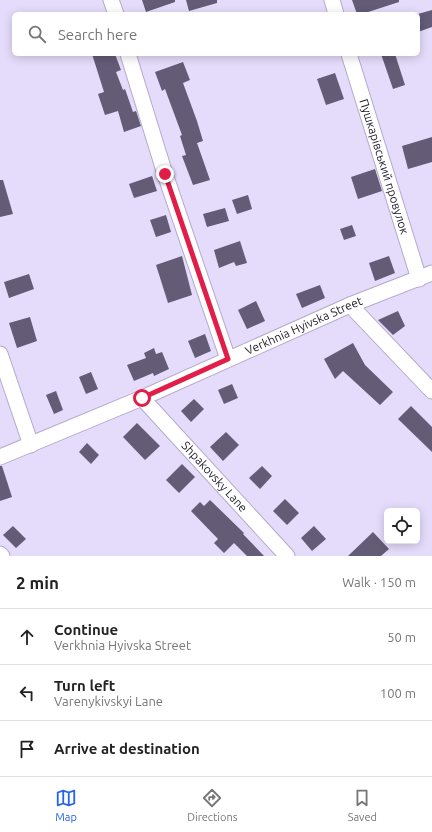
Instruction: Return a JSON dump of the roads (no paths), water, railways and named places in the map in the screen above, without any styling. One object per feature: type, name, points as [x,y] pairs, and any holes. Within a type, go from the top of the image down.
[{"type":"street","points":[[111,0],[115,12]]},
{"type":"street","points":[[332,0],[335,12]]},
{"type":"street","points":[[129,56],[165,174],[228,359]]},
{"type":"street","name":"Пушкарівський провулок","points":[[350,56],[426,276]]},
{"type":"street","name":"Verkhnia Hyivska Street","points":[[0,457],[142,398],[350,305],[426,276]]},
{"type":"street","points":[[350,305],[432,391]]},
{"type":"street","points":[[0,354],[31,445]]},
{"type":"street","name":"Shpakovsky Lane","points":[[142,398],[287,556]]}]
